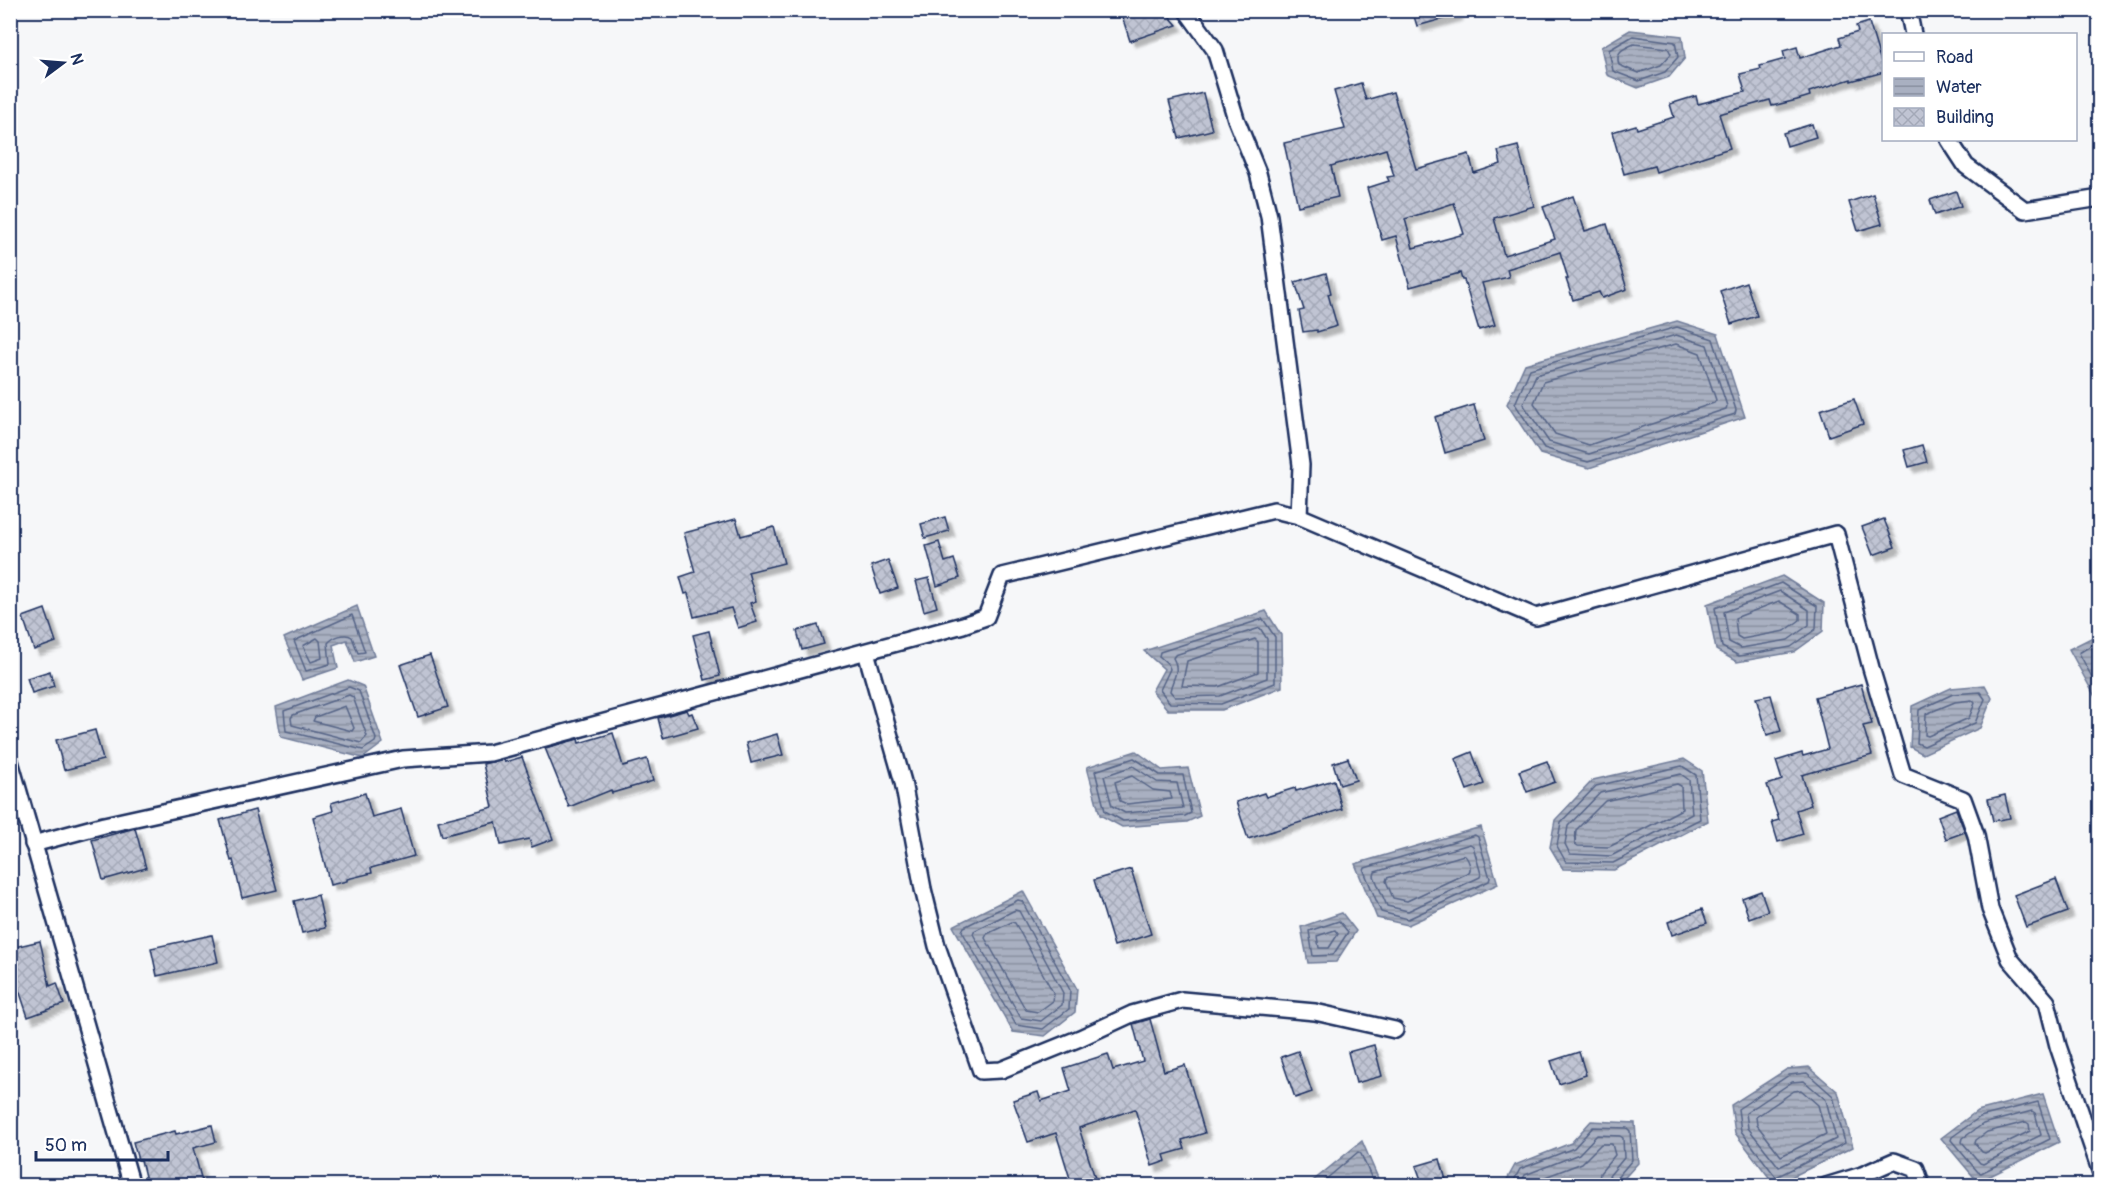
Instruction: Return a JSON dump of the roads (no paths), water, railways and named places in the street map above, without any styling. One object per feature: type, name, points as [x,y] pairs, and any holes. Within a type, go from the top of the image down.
[{"type":"street","points":[[1186,10],[1215,51],[1236,119],[1258,173],[1269,216],[1301,465],[1299,516]]},
{"type":"street","points":[[1908,10],[1912,33]]},
{"type":"street","points":[[1949,141],[1966,166],[2025,210],[2100,198]]},
{"type":"street","points":[[33,844],[104,825],[403,759],[490,753],[866,652],[986,617],[1002,576],[1274,510],[1299,516],[1536,617],[1836,534],[1871,668],[1903,775],[1963,798],[1976,835],[1990,909],[2010,959],[2047,1002],[2058,1046],[2100,1170]]},
{"type":"street","points":[[866,652],[903,782],[923,890],[937,946],[981,1071],[1000,1070],[1132,1014],[1182,1000],[1315,1012],[1395,1030]]},
{"type":"street","points":[[10,761],[132,1185]]},
{"type":"street","points":[[1827,1185],[1863,1175],[1894,1161],[1916,1169],[1922,1185]]},
{"type":"water","points":[[1630,30],[1682,36],[1685,58],[1669,77],[1638,88],[1607,75],[1601,47]]},
{"type":"water","points":[[1677,321],[1718,334],[1745,417],[1589,468],[1540,454],[1507,404],[1525,364]]},
{"type":"water","points":[[1782,576],[1824,603],[1823,631],[1794,652],[1737,662],[1716,650],[1707,604]]},
{"type":"water","points":[[357,606],[374,656],[355,662],[347,640],[333,645],[338,668],[302,680],[284,638]]},
{"type":"water","points":[[1266,611],[1281,635],[1282,687],[1222,710],[1168,710],[1152,691],[1164,669],[1144,651]]},
{"type":"water","points":[[2099,634],[2099,704],[2069,649]]},
{"type":"water","points":[[348,680],[363,686],[383,743],[363,758],[281,737],[276,707]]},
{"type":"water","points":[[1985,685],[1992,698],[1980,728],[1923,754],[1910,747],[1912,706],[1951,688]]},
{"type":"water","points":[[1136,751],[1162,770],[1188,768],[1200,816],[1187,822],[1122,827],[1100,815],[1087,767]]},
{"type":"water","points":[[1684,759],[1702,771],[1708,821],[1614,870],[1563,869],[1550,847],[1555,820],[1593,780]]},
{"type":"water","points":[[1481,827],[1498,884],[1408,925],[1377,918],[1355,864]]},
{"type":"water","points":[[1023,891],[1077,989],[1075,1012],[1045,1036],[1013,1032],[953,926]]},
{"type":"water","points":[[1342,913],[1356,931],[1336,962],[1308,963],[1301,927]]},
{"type":"water","points":[[1809,1067],[1838,1092],[1853,1147],[1775,1185],[1735,1133],[1731,1105],[1787,1069]]},
{"type":"water","points":[[2043,1094],[2059,1142],[1978,1182],[1941,1138],[1977,1111]]},
{"type":"water","points":[[1591,1121],[1635,1123],[1638,1163],[1618,1185],[1504,1185],[1515,1165],[1571,1143]]},
{"type":"water","points":[[1362,1141],[1381,1185],[1308,1185]]}]
